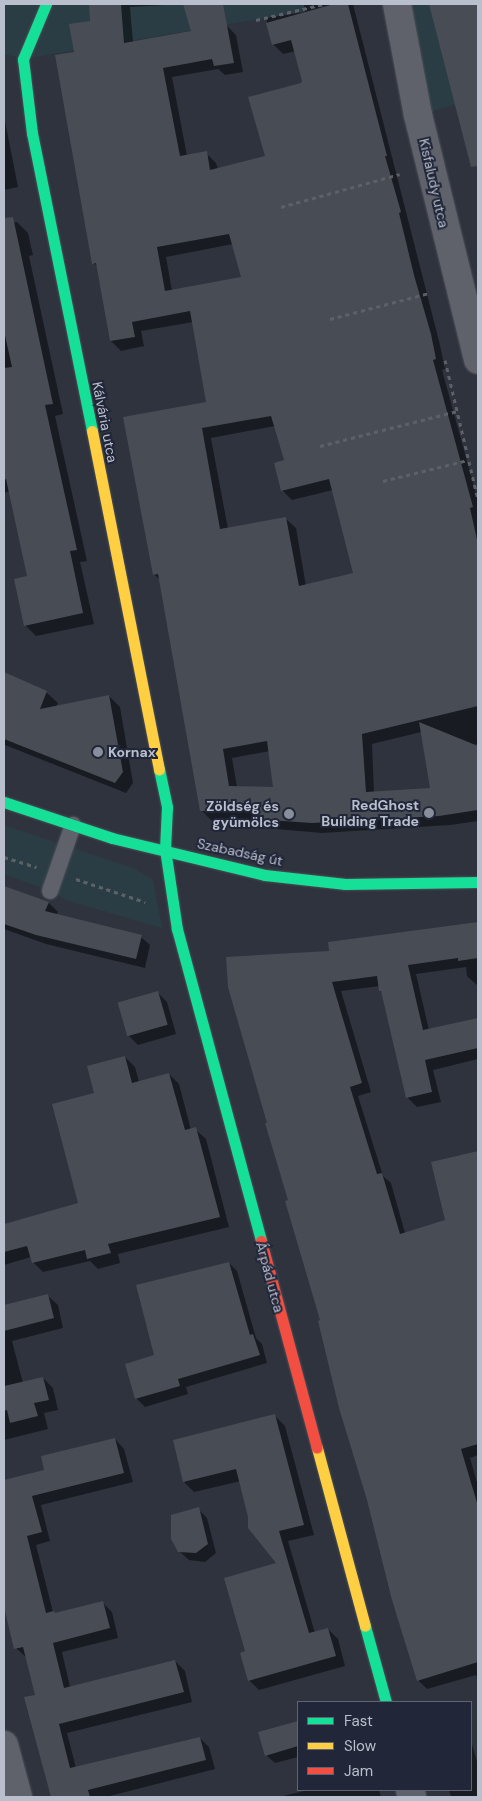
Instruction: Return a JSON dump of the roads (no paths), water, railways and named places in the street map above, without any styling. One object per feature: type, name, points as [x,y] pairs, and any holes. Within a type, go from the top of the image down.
[{"type":"street","name":"Kálvária utca","points":[[46,4],[23,59],[32,133],[167,807],[165,849]]},
{"type":"street","name":"Kisfaludy utca","points":[[397,4],[418,115],[478,360]]},
{"type":"street","name":"Szabadság út","points":[[4,802],[112,838],[165,849],[224,867],[294,879],[345,884],[478,882]]},
{"type":"street","name":"Árpád utca","points":[[165,849],[177,929],[190,982],[386,1701]]},
{"type":"street","points":[[4,1745],[18,1797]]},
{"type":"lane","points":[[50,891],[73,825]]},
{"type":"place","name":"Kornax","points":[[98,752]]},
{"type":"place","name":"RedGhost Building Trade","points":[[429,813]]},
{"type":"place","name":"Zöldség és gyümölcs","points":[[289,814]]}]
